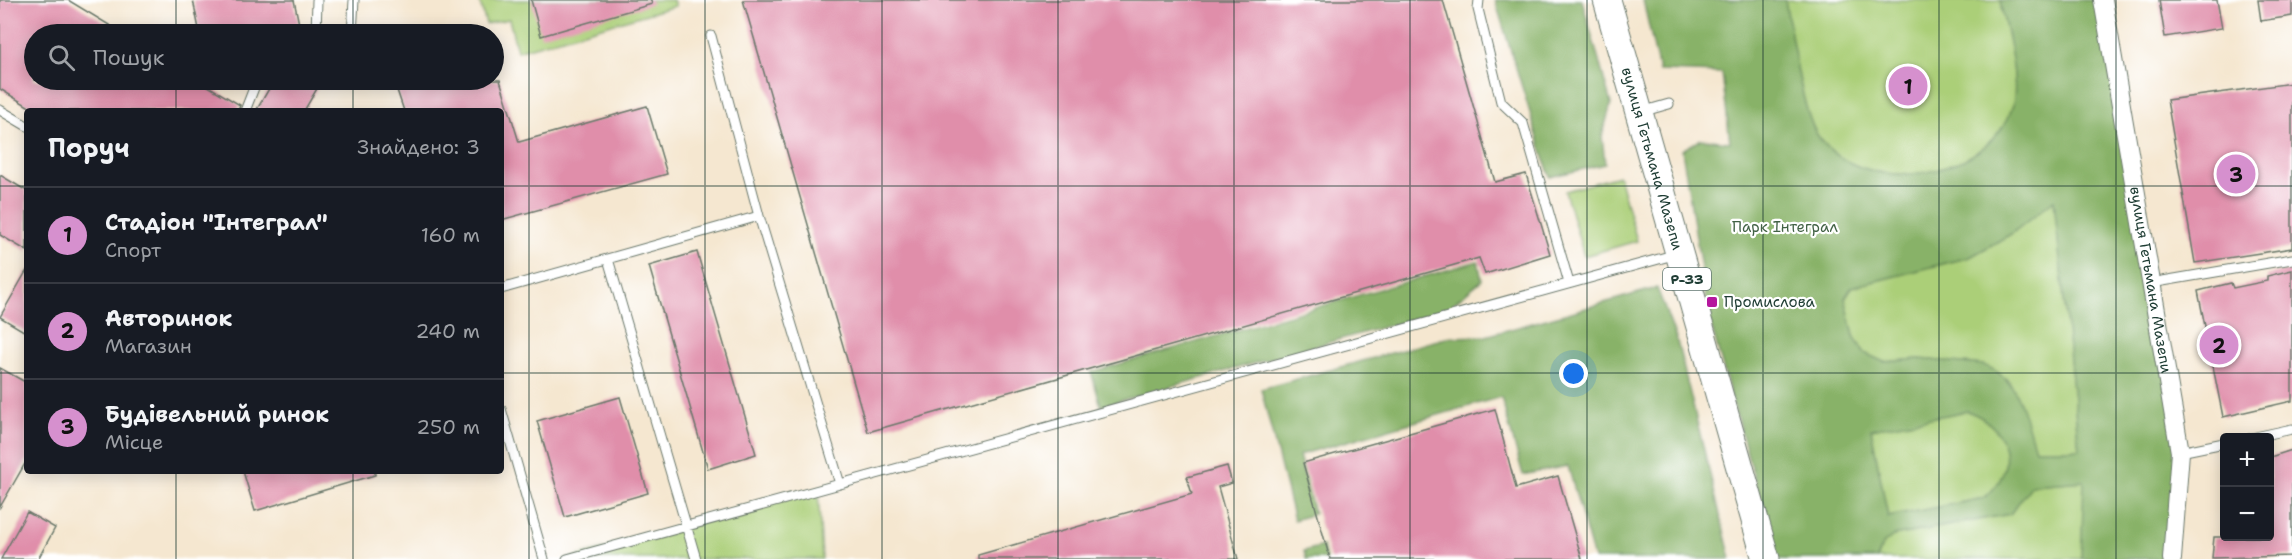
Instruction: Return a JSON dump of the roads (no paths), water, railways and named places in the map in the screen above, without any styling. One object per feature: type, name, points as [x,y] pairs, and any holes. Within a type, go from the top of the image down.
[{"type":"main road","name":"вулиця Гетьмана Мазепи","points":[[1607,0],[1766,559]]},
{"type":"street","name":"вулиця Гетьмана Мазепи","points":[[2103,0],[2180,453],[2172,559]]},
{"type":"lane","points":[[316,24],[317,0]]},
{"type":"lane","points":[[353,24],[354,0]]},
{"type":"lane","points":[[1479,0],[1501,102],[1523,123],[1569,283]]},
{"type":"lane","points":[[711,36],[759,216],[840,484]]},
{"type":"lane","points":[[246,108],[253,90]]},
{"type":"lane","points":[[1639,112],[1669,104]]},
{"type":"lane","points":[[0,110],[24,124]]},
{"type":"lane","points":[[504,288],[759,216]]},
{"type":"lane","points":[[567,559],[1679,253]]},
{"type":"lane","points":[[608,259],[696,559]]},
{"type":"lane","points":[[2151,283],[2292,259]]},
{"type":"lane","points":[[504,419],[544,559]]},
{"type":"lane","points":[[2274,433],[2292,429]]},
{"type":"lane","points":[[2180,453],[2220,444]]},
{"type":"place","name":"Стадіон \"Інтеграл\"","points":[[1908,86]]},
{"type":"place","name":"Будівельний ринок","points":[[2236,174]]},
{"type":"place","name":"Промислова","points":[[1712,302]]},
{"type":"place","name":"Авторинок","points":[[2219,345]]},
{"type":"park label","name":"Парк Інтеграл","points":[[1785,227]]}]
